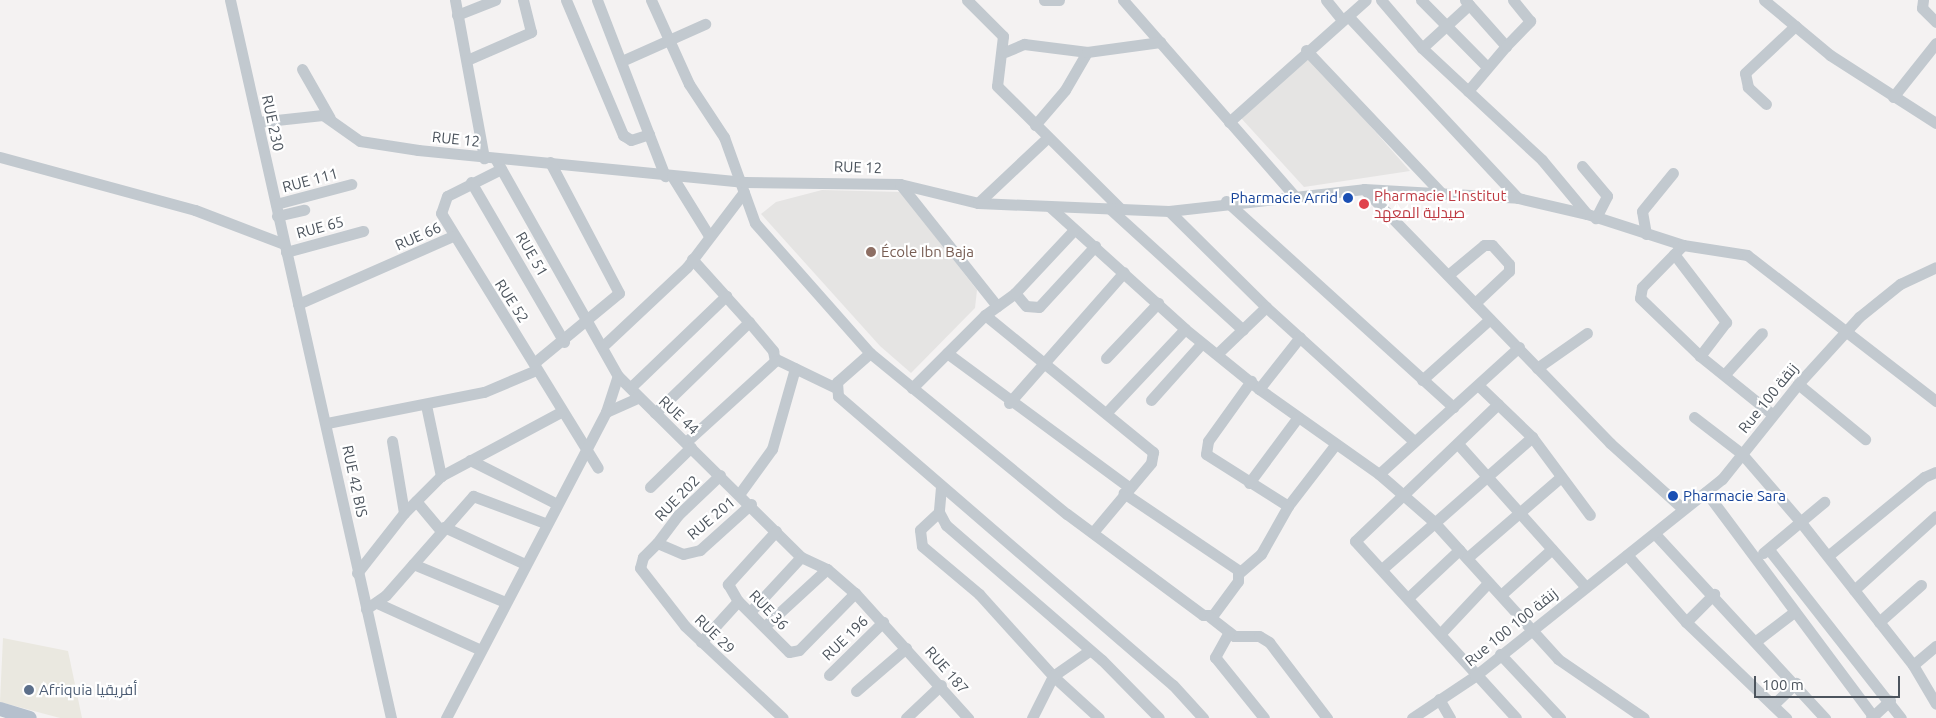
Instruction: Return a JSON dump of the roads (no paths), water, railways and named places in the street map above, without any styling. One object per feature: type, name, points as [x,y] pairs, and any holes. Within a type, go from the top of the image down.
[{"type":"main road","points":[[0,709],[30,718]]},
{"type":"street","name":"RUE 230","points":[[230,0],[285,248]]},
{"type":"street","name":"RUE 44","points":[[455,0],[490,158],[500,170],[603,346],[618,376],[631,387],[638,398],[740,493],[801,558],[827,569],[855,594],[904,646]]},
{"type":"street","points":[[457,15],[495,0]]},
{"type":"street","points":[[467,60],[532,32],[523,0]]},
{"type":"street","points":[[566,0],[623,136],[631,140],[649,134]]},
{"type":"street","points":[[598,0],[624,60],[649,134],[668,176],[708,234]]},
{"type":"street","points":[[651,0],[689,84],[724,137],[763,233],[870,353],[1094,532],[1229,632],[1239,638],[1259,636],[1269,642],[1327,718]]},
{"type":"street","points":[[967,0],[1001,32],[1005,52],[996,76],[997,86],[1115,208],[1243,330]]},
{"type":"street","points":[[1044,0],[1059,0]]},
{"type":"street","points":[[1124,0],[1294,194]]},
{"type":"street","points":[[1326,0],[1518,198]]},
{"type":"street","points":[[1229,122],[1306,50],[1366,0]]},
{"type":"street","points":[[1381,0],[1422,48],[1542,160],[1592,216],[1607,196],[1582,166]]},
{"type":"street","points":[[1420,0],[1487,67]]},
{"type":"street","points":[[1468,91],[1487,67],[1530,22],[1513,0]]},
{"type":"street","points":[[1764,0],[1830,56],[1936,123]]},
{"type":"street","points":[[1923,0],[1922,8],[1936,22]]},
{"type":"street","points":[[1422,48],[1467,2],[1506,46]]},
{"type":"street","points":[[624,60],[705,24]]},
{"type":"street","points":[[1766,104],[1748,87],[1746,73],[1795,26]]},
{"type":"street","points":[[1005,52],[1024,44],[1087,52],[1160,42]]},
{"type":"street","points":[[1893,97],[1936,43]]},
{"type":"street","points":[[1306,50],[1442,194]]},
{"type":"street","points":[[1035,125],[1065,90],[1087,52]]},
{"type":"street","points":[[302,69],[330,118]]},
{"type":"street","points":[[258,122],[315,114],[330,118]]},
{"type":"street","name":"RUE 12","points":[[330,118],[351,138],[490,158],[550,162],[744,187],[900,184],[978,203],[1168,211],[1226,201],[1364,189],[1518,198],[1592,216],[1683,245],[1748,254],[1936,401]]},
{"type":"street","points":[[978,203],[1048,137]]},
{"type":"street","points":[[0,156],[195,210],[285,248]]},
{"type":"street","points":[[327,423],[426,405],[484,392],[535,366],[618,296],[619,289],[550,162]]},
{"type":"street","name":"RUE 66","points":[[298,304],[453,236],[441,214],[442,204],[447,196],[471,182],[500,170]]},
{"type":"street","points":[[1646,234],[1642,211],[1672,173]]},
{"type":"street","name":"RUE 51","points":[[471,182],[564,342]]},
{"type":"street","name":"RUE 111","points":[[277,210],[351,184]]},
{"type":"street","points":[[900,184],[997,306]]},
{"type":"street","points":[[603,346],[692,259],[708,234],[744,187]]},
{"type":"street","points":[[1364,189],[1610,443],[1683,509]]},
{"type":"street","points":[[1226,201],[1453,407]]},
{"type":"street","points":[[1049,206],[1202,343],[1335,445],[1379,474],[1433,521],[1488,583],[1502,594],[1534,627],[1558,659],[1640,717]]},
{"type":"street","points":[[277,210],[304,210]]},
{"type":"street","points":[[1168,211],[1266,307],[1414,441]]},
{"type":"street","points":[[912,388],[984,315],[1015,293],[1074,230]]},
{"type":"street","name":"RUE 65","points":[[285,248],[363,231]]},
{"type":"street","name":"RUE 52","points":[[453,236],[585,449]]},
{"type":"street","points":[[1448,275],[1484,245],[1492,245],[1510,269],[1475,303]]},
{"type":"street","points":[[1683,245],[1642,287],[1640,298],[1700,356],[1725,374],[1772,414]]},
{"type":"street","points":[[1015,293],[1026,306],[1039,306],[1095,246]]},
{"type":"street","name":"RUE 42 BIS","points":[[285,248],[327,423],[357,573],[391,718]]},
{"type":"street","points":[[1674,254],[1726,322],[1700,356]]},
{"type":"street","points":[[692,259],[749,322],[776,359],[836,388],[848,406],[1173,685],[1203,718]]},
{"type":"street","name":"Rue 100 زنقة","points":[[1626,555],[1706,492],[1742,454],[1772,414],[1798,384],[1848,331],[1900,284],[1936,267]]},
{"type":"street","points":[[1009,403],[1124,272]]},
{"type":"street","points":[[631,387],[726,296]]},
{"type":"street","points":[[1106,358],[1158,303]]},
{"type":"street","points":[[1217,354],[1266,307]]},
{"type":"street","points":[[984,315],[1042,364],[1108,412],[1154,452],[1150,463],[1094,532]]},
{"type":"street","points":[[1422,380],[1490,319]]},
{"type":"street","points":[[655,413],[749,322]]},
{"type":"street","points":[[1108,412],[1185,329]]},
{"type":"street","points":[[1537,368],[1587,333]]},
{"type":"street","points":[[1725,374],[1762,333]]},
{"type":"street","points":[[1288,506],[1210,458],[1205,450],[1255,385],[1300,337]]},
{"type":"street","points":[[1151,400],[1202,343]]},
{"type":"street","points":[[1379,474],[1414,441],[1479,386],[1519,347]]},
{"type":"street","points":[[836,388],[853,365],[870,353]]},
{"type":"street","points":[[947,353],[1009,403],[1239,573]]},
{"type":"street","points":[[650,487],[689,445],[776,359]]},
{"type":"street","points":[[740,493],[772,449],[795,368]]},
{"type":"street","points":[[446,718],[555,503],[606,412],[618,376]]},
{"type":"street","points":[[1798,384],[1864,439]]},
{"type":"street","points":[[1479,386],[1532,438],[1590,515]]},
{"type":"street","points":[[606,412],[638,398]]},
{"type":"street","points":[[1498,404],[1458,444],[1401,494],[1355,541],[1357,549],[1382,569],[1409,597],[1475,676],[1516,718]]},
{"type":"street","points":[[426,405],[441,476]]},
{"type":"street","points":[[357,573],[404,513],[441,476],[561,412]]},
{"type":"street","points":[[1249,483],[1298,417]]},
{"type":"street","points":[[1694,417],[1742,454],[1799,520],[1913,665],[1936,704]]},
{"type":"street","points":[[1382,569],[1433,521],[1489,478],[1532,438]]},
{"type":"street","points":[[392,441],[404,513]]},
{"type":"street","points":[[1458,444],[1586,586]]},
{"type":"street","points":[[1210,617],[1231,593],[1239,573],[1261,554],[1288,506],[1335,445]]},
{"type":"street","points":[[585,449],[598,468]]},
{"type":"street","points":[[470,460],[555,503]]},
{"type":"street","points":[[1829,556],[1924,477],[1936,472]]},
{"type":"street","name":"RUE 202","points":[[657,543],[678,515],[720,475]]},
{"type":"street","points":[[1409,597],[1520,512],[1561,477]]},
{"type":"street","points":[[941,487],[939,512],[946,525],[1089,651],[1158,718]]},
{"type":"street","points":[[1706,492],[1757,555],[1794,612],[1872,717],[1890,700]]},
{"type":"street","points":[[366,609],[377,603],[443,529],[476,496],[545,523]]},
{"type":"street","points":[[416,502],[443,529],[525,564]]},
{"type":"street","points":[[1757,555],[1770,551],[1799,520],[1824,502]]},
{"type":"street","name":"RUE 201","points":[[657,543],[682,554],[700,550],[751,504]]},
{"type":"street","points":[[939,512],[920,530],[922,546],[979,594],[1053,676],[1099,718]]},
{"type":"street","points":[[1854,590],[1936,516]]},
{"type":"street","name":"RUE 36","points":[[776,531],[736,572],[728,584],[738,601],[789,652],[804,644],[855,594]]},
{"type":"street","points":[[1655,534],[1714,594],[1796,683],[1825,718]]},
{"type":"street","name":"RUE 29","points":[[657,543],[640,561],[656,591],[701,642],[783,718]]},
{"type":"street","points":[[1502,594],[1552,549]]},
{"type":"street","points":[[1770,551],[1890,700],[1901,718]]},
{"type":"street","points":[[1626,555],[1686,622],[1786,718]]},
{"type":"street","name":"Rue 100 زنقة 100","points":[[1412,718],[1439,698],[1475,676],[1500,654],[1626,555]]},
{"type":"street","points":[[750,612],[801,558]]},
{"type":"street","points":[[413,564],[506,602]]},
{"type":"street","points":[[765,626],[827,569]]},
{"type":"street","points":[[1441,633],[1488,583]]},
{"type":"street","points":[[1879,622],[1922,585]]},
{"type":"street","points":[[1686,622],[1714,594]]},
{"type":"street","points":[[701,642],[738,601]]},
{"type":"street","points":[[377,603],[482,650]]},
{"type":"street","points":[[1756,641],[1794,612]]},
{"type":"street","name":"RUE 196","points":[[829,675],[883,622]]},
{"type":"street","points":[[1229,632],[1215,657],[1264,718]]},
{"type":"street","points":[[856,691],[904,646]]},
{"type":"street","name":"RUE 187","points":[[904,646],[942,685],[968,718]]},
{"type":"street","points":[[1913,665],[1936,646]]},
{"type":"street","points":[[1032,718],[1053,676],[1089,651]]},
{"type":"street","points":[[1500,654],[1560,718]]},
{"type":"street","points":[[1773,705],[1796,683]]},
{"type":"street","points":[[906,718],[942,685]]},
{"type":"street","points":[[1439,698],[1450,718]]},
{"type":"place","name":"Pharmacie Arrid","points":[[1348,198]]},
{"type":"place","name":"Pharmacie L'Institut صيدلية المعهد","points":[[1364,204]]},
{"type":"place","name":"École Ibn Baja","points":[[871,252]]},
{"type":"place","name":"Pharmacie Sara","points":[[1673,496]]},
{"type":"place","name":"Afriquia أفريقيا","points":[[29,690]]}]
